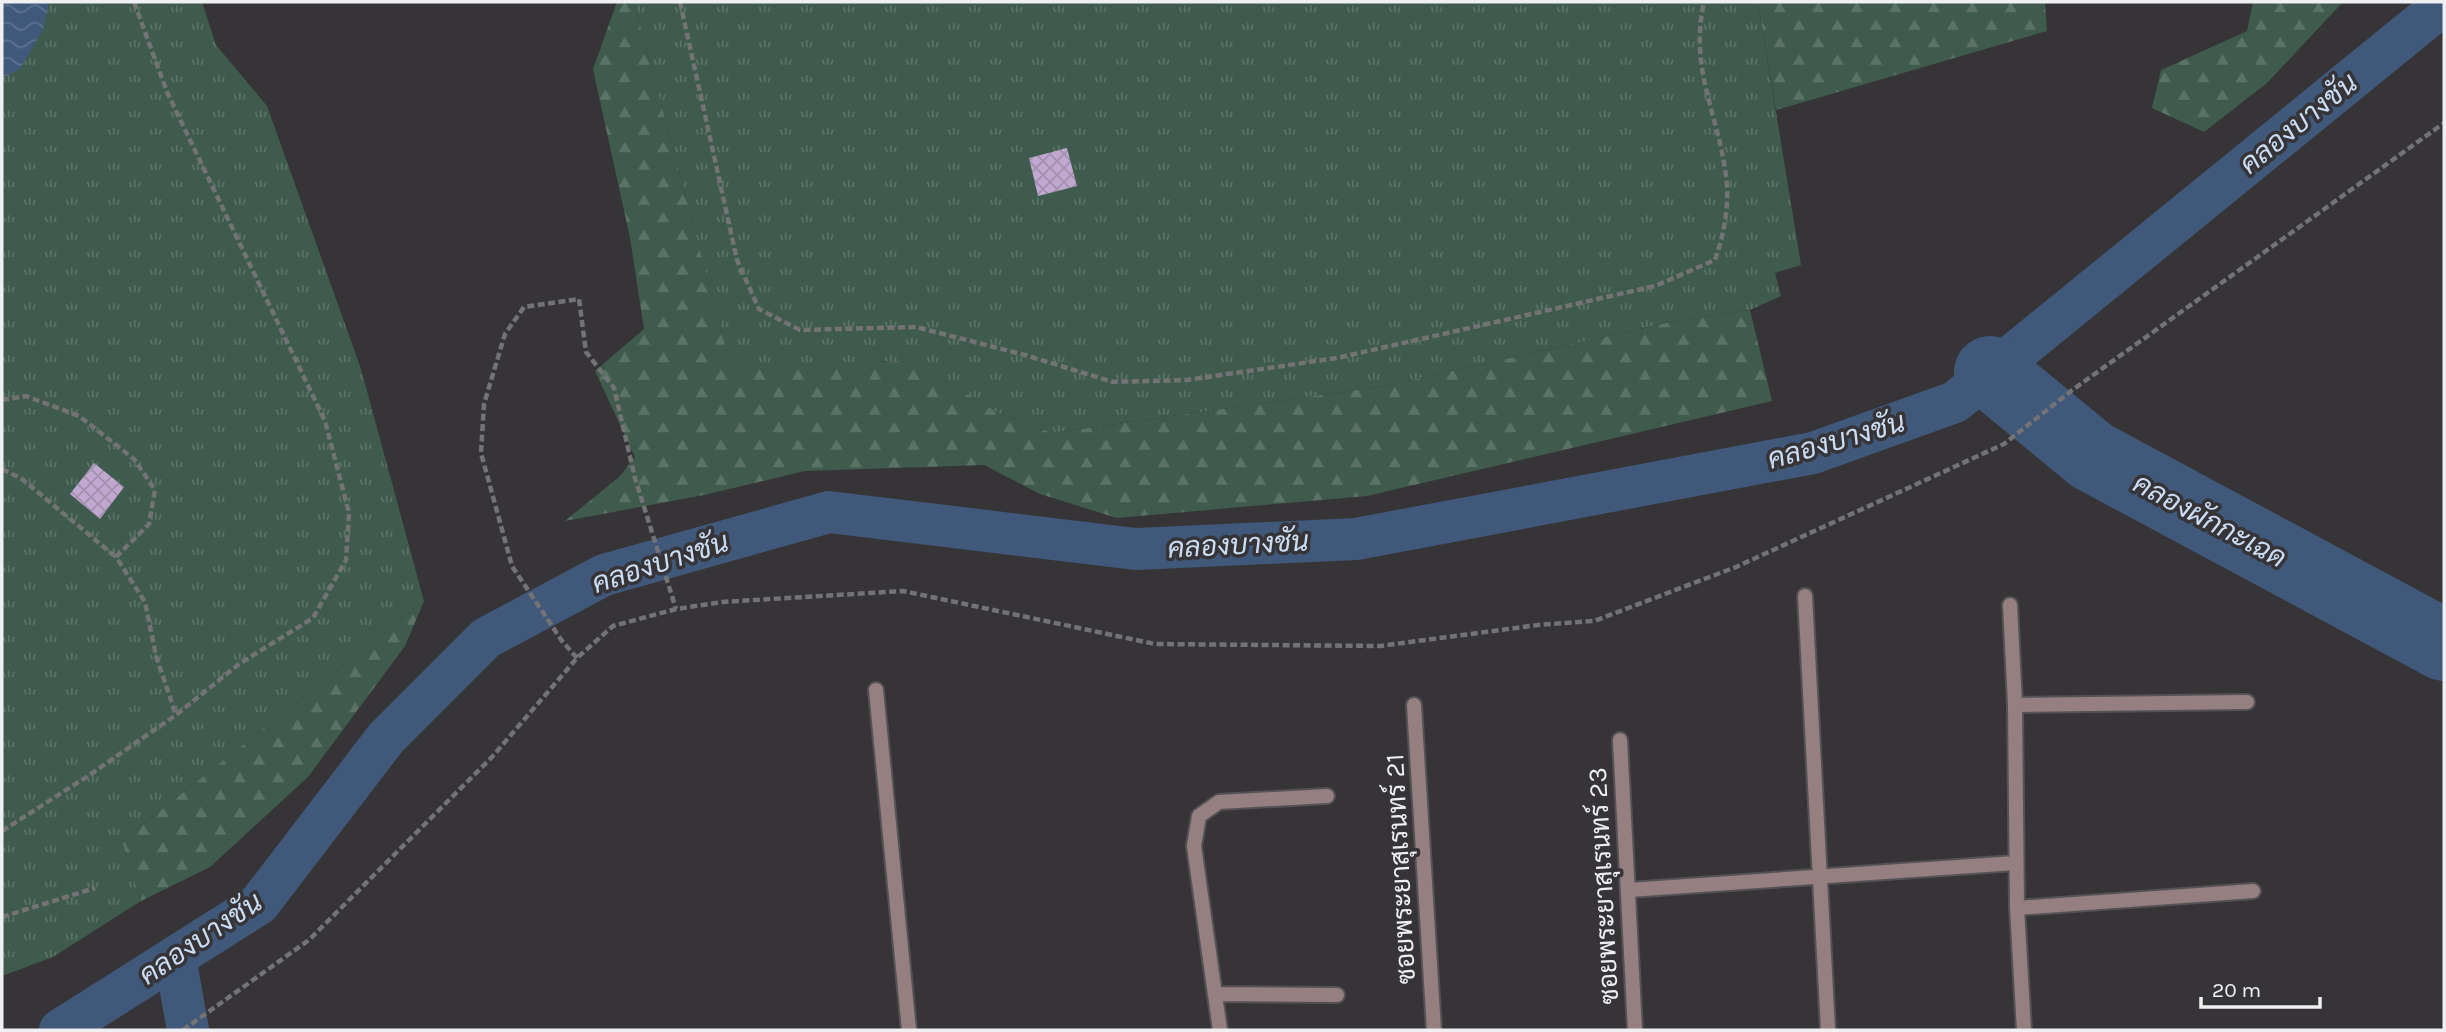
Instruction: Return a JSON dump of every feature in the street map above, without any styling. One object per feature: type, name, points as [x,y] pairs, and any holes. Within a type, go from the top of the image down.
[{"type":"street","points":[[1805,596],[1828,1030]]},
{"type":"street","points":[[2010,605],[2015,705],[2015,863],[2024,1030]]},
{"type":"street","points":[[876,690],[909,1030]]},
{"type":"street","points":[[2015,705],[2247,702]]},
{"type":"street","name":"ซอยพระยาสุเรนทร์ 21","points":[[1414,705],[1434,1030]]},
{"type":"street","name":"ซอยพระยาสุเรนทร์ 23","points":[[1620,740],[1635,1030]]},
{"type":"street","points":[[1220,1030],[1194,846],[1199,816],[1219,802],[1327,796]]},
{"type":"street","points":[[1629,890],[2015,863]]},
{"type":"street","points":[[2017,908],[2253,891]]},
{"type":"street","points":[[1217,994],[1337,995]]},
{"type":"path","points":[[2,831],[176,715],[239,664],[313,618],[346,560],[349,513],[325,421],[167,92],[134,2]]},
{"type":"path","points":[[680,2],[737,260],[760,309],[800,330],[916,327],[1025,355],[1113,382],[1187,380],[1337,358],[1655,286],[1715,260],[1724,235],[1726,177],[1701,71],[1699,22],[1704,2]]},
{"type":"path","points":[[183,1030],[309,940],[492,757],[577,658],[613,626],[676,607],[903,592],[1168,645],[1380,646],[1538,625],[1594,621],[1748,561],[2004,444],[2071,391],[2444,123]]},
{"type":"path","points":[[577,658],[562,641],[512,566],[481,453],[484,404],[505,334],[524,307],[579,299],[586,352],[614,388],[635,478],[676,607]]},
{"type":"path","points":[[2,400],[26,396],[79,416],[134,459],[155,490],[149,524],[116,557]]},
{"type":"path","points":[[2,469],[22,479],[116,557],[145,602],[156,656],[176,715]]},
{"type":"path","points":[[2,917],[95,888]]},
{"type":"green space","points":[[2,2],[202,2],[216,45],[267,106],[361,369],[424,601],[122,841],[141,901],[53,957],[2,976]]},
{"type":"green space","points":[[617,2],[634,2],[732,371],[830,363],[912,361],[1000,414],[1052,433],[1385,386],[1671,322],[1750,310],[1772,401],[1367,496],[1117,518],[1040,494],[984,465],[805,471],[704,495],[565,521],[619,477],[635,457],[595,371],[644,329],[630,238],[593,69]]},
{"type":"green space","points":[[634,2],[1758,2],[1801,265],[1775,273],[1781,296],[1750,310],[1671,322],[1385,386],[1052,433],[1000,414],[912,361],[830,363],[732,372]]},
{"type":"green space","points":[[1758,2],[2045,2],[2047,31],[1776,110]]},
{"type":"green space","points":[[2253,2],[2343,2],[2267,83],[2204,132],[2152,108],[2161,70],[2247,31]]},
{"type":"green space","points":[[424,601],[405,646],[308,777],[210,867],[141,901],[122,841]]},
{"type":"water","points":[[2,2],[49,2],[43,30],[20,69],[2,78]]},
{"type":"building","points":[[1067,148],[1077,186],[1038,196],[1029,158]]},
{"type":"building","points":[[94,463],[124,487],[100,519],[70,494]]},
{"type":"waterway","name":"คลองบางชัน","points":[[60,1030],[259,904],[386,738],[486,638],[604,575],[829,512],[1136,549],[1356,539],[1813,453],[1955,402],[2444,4]]},
{"type":"waterway","name":"คลองผักกะเฉด","points":[[1990,372],[2092,456],[2444,645]]},
{"type":"waterway","points":[[175,957],[188,1030]]}]
